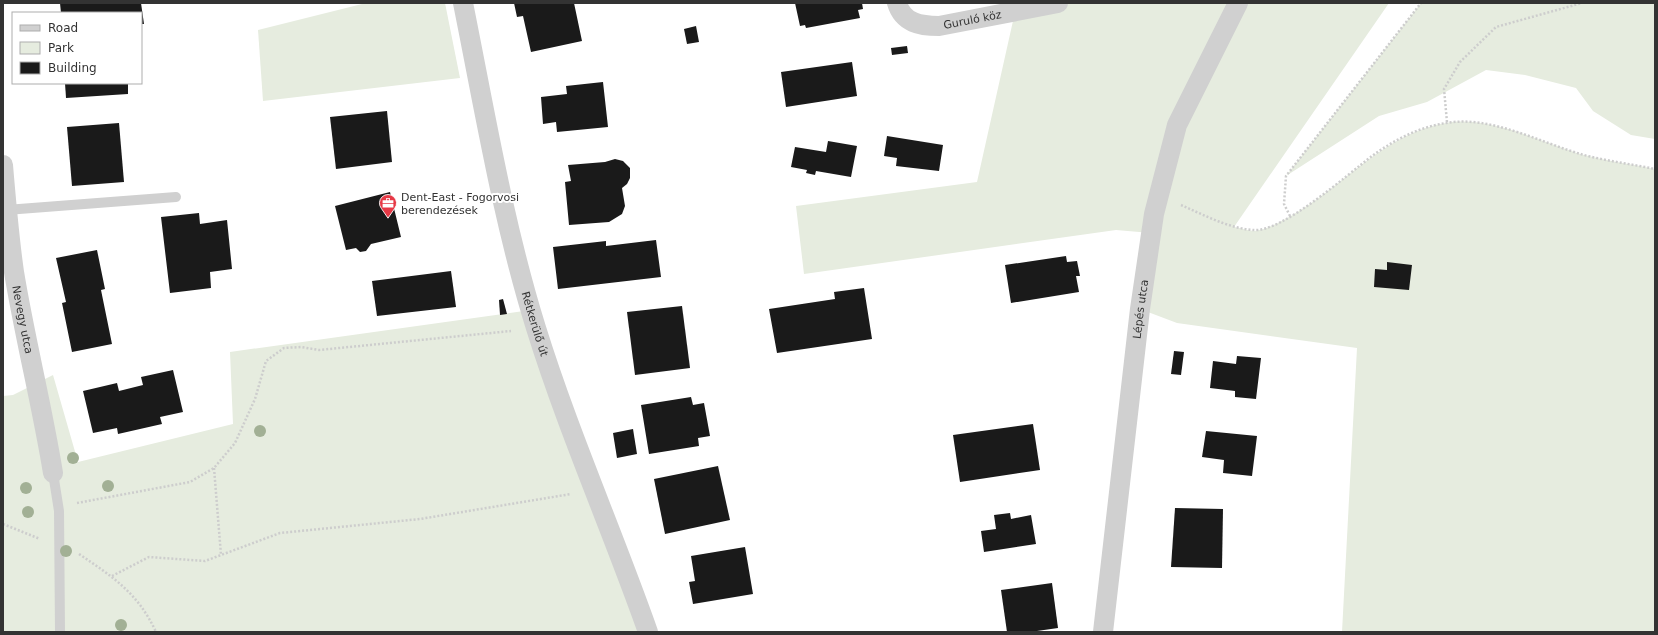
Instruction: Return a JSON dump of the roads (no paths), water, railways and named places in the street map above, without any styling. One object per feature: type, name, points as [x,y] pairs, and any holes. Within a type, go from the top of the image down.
[{"type":"street","name":"Rétkerülő út","points":[[463,3],[503,206],[536,328],[593,488],[648,632]]},
{"type":"street","name":"Guruló köz","points":[[897,3],[901,14],[907,20],[922,26],[939,26],[1058,3]]},
{"type":"street","name":"Lépés utca","points":[[1103,632],[1140,309],[1154,214],[1177,125],[1238,3]]},
{"type":"street","name":"Nevegy utca","points":[[3,165],[5,210],[14,272],[43,413],[53,473]]},
{"type":"lane","points":[[5,210],[176,197]]},
{"type":"lane","points":[[53,473],[59,511],[60,632]]},
{"type":"place","name":"Dent-East - Fogorvosi berendezések","points":[[388,218]]}]
